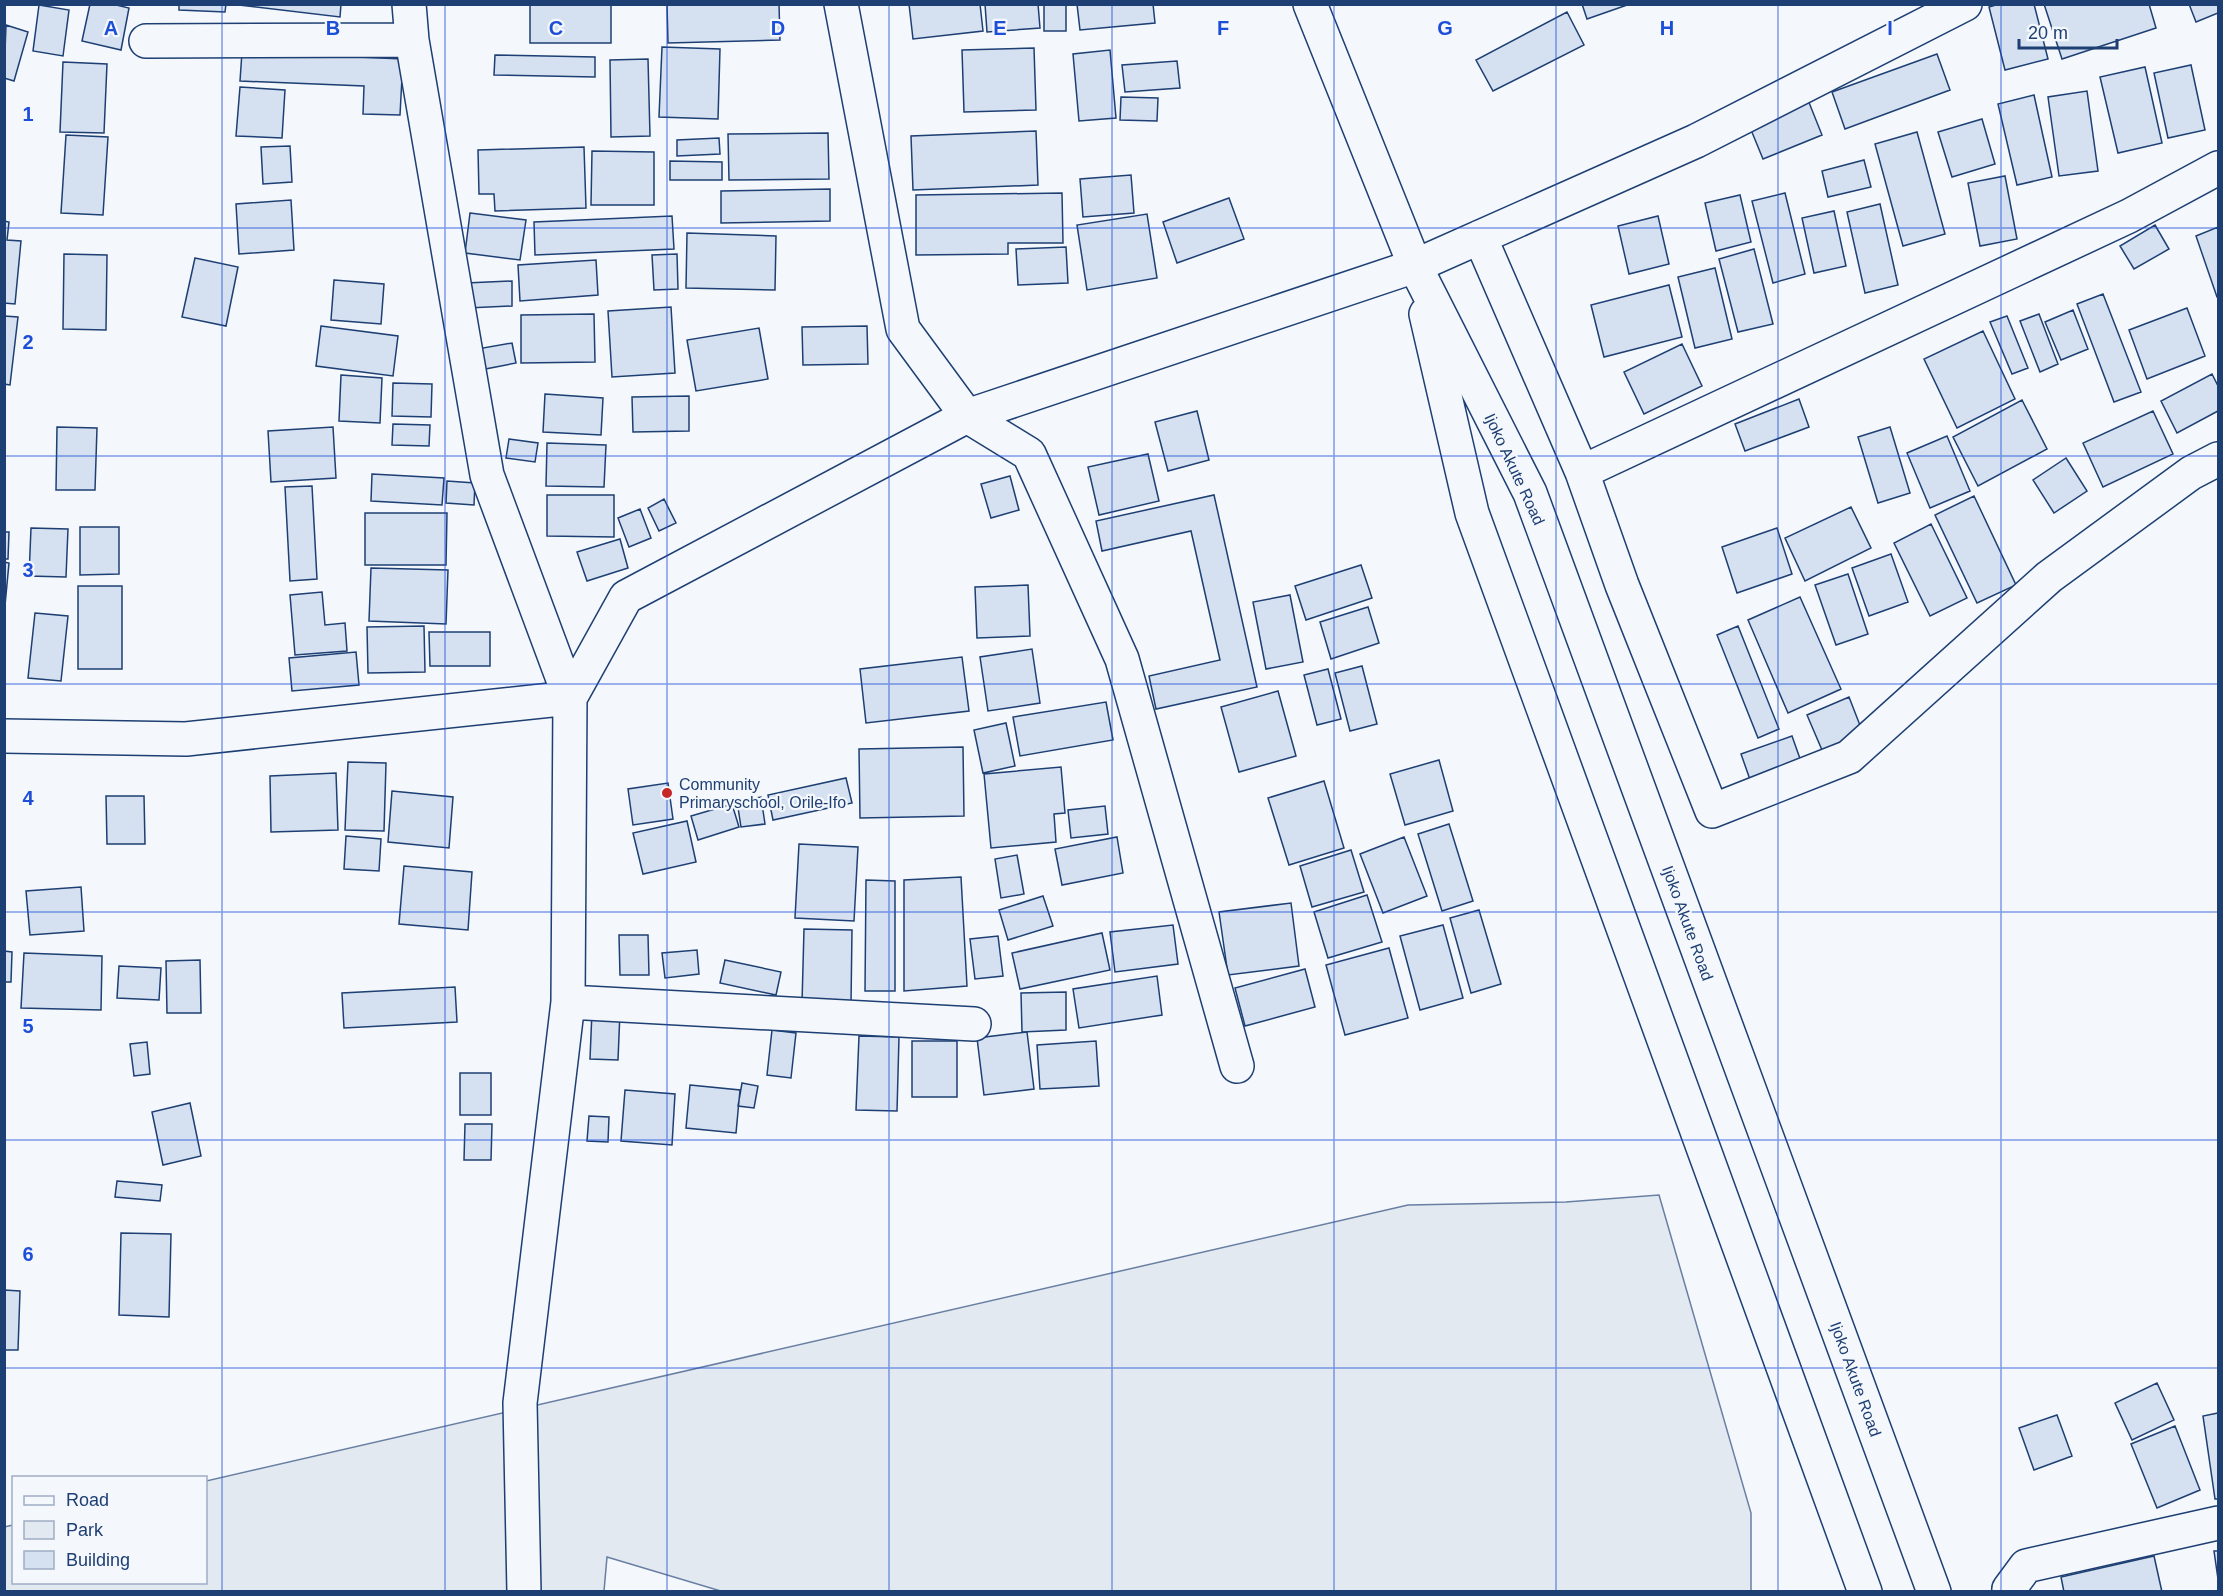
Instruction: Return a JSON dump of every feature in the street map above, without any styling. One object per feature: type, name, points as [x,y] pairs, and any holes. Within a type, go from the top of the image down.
[{"type":"street","points":[[409,4],[412,40],[487,475],[570,698],[568,1002],[520,1403],[524,1592]]},
{"type":"street","points":[[841,4],[903,329],[967,416],[1029,454],[1122,659],[1237,1066]]},
{"type":"street","name":"Ijoko Akute Road","points":[[1310,4],[1415,266],[1530,493],[1934,1592]]},
{"type":"street","points":[[570,698],[626,597],[967,416],[1415,266],[1696,141],[1965,4]]},
{"type":"street","points":[[146,41],[412,40]]},
{"type":"street","points":[[1582,472],[2129,216],[2218,168]]},
{"type":"street","points":[[1480,237],[1582,472],[1622,585],[1712,811],[1849,757],[2049,577],[2192,473],[2218,459]]},
{"type":"street","name":"Ijoko Akute Road","points":[[1415,266],[1472,513],[1865,1592]]},
{"type":"street","points":[[4,736],[186,739],[570,698]]},
{"type":"street","points":[[568,1002],[974,1024]]},
{"type":"street","points":[[2010,1592],[2009,1589],[2026,1566],[2218,1523]]},
{"type":"green space","points":[[1659,1195],[1751,1513],[1751,1591],[724,1592],[607,1557],[604,1591],[5,1592],[4,1527],[12,1525],[12,1584],[207,1584],[207,1481],[1408,1205],[1566,1202]]},
{"type":"building","points":[[90,4],[112,4],[129,8],[121,50],[82,41]]},
{"type":"building","points":[[179,4],[226,4],[225,12],[179,10]]},
{"type":"building","points":[[230,4],[341,4],[340,17]]},
{"type":"building","points":[[530,4],[611,4],[611,43],[530,43]]},
{"type":"building","points":[[667,4],[779,4],[780,40],[668,43]]},
{"type":"building","points":[[909,4],[980,4],[983,31],[913,39]]},
{"type":"building","points":[[985,4],[1038,4],[1040,28],[987,32]]},
{"type":"building","points":[[1044,4],[1066,4],[1066,31],[1044,31]]},
{"type":"building","points":[[1077,4],[1153,4],[1155,23],[1080,30]]},
{"type":"building","points":[[1582,4],[1630,4],[1587,19]]},
{"type":"building","points":[[1999,4],[2034,4],[2048,59],[2005,70],[1989,7]]},
{"type":"building","points":[[2044,4],[2149,4],[2156,28],[2062,59]]},
{"type":"building","points":[[2189,4],[2218,4],[2218,13],[2196,22]]},
{"type":"building","points":[[39,5],[69,10],[63,56],[33,51]]},
{"type":"building","points":[[1567,12],[1584,45],[1493,91],[1476,60]]},
{"type":"building","points":[[6,25],[28,32],[14,81],[4,78]]},
{"type":"building","points":[[662,47],[720,49],[718,119],[659,117]]},
{"type":"building","points":[[1034,48],[1036,110],[964,112],[962,50]]},
{"type":"building","points":[[1110,50],[1116,118],[1079,121],[1073,54]]},
{"type":"building","points":[[242,52],[403,59],[400,115],[363,114],[364,86],[240,81]]},
{"type":"building","points":[[1937,54],[1950,90],[1845,129],[1832,92]]},
{"type":"building","points":[[495,55],[595,57],[595,77],[494,75]]},
{"type":"building","points":[[648,59],[650,136],[611,137],[610,60]]},
{"type":"building","points":[[1177,61],[1180,88],[1125,92],[1122,65]]},
{"type":"building","points":[[63,62],[107,64],[104,133],[60,132]]},
{"type":"building","points":[[2191,65],[2205,130],[2168,138],[2154,73]]},
{"type":"building","points":[[2145,67],[2162,143],[2118,153],[2100,77]]},
{"type":"building","points":[[240,87],[285,90],[282,138],[236,136]]},
{"type":"building","points":[[2087,91],[2098,171],[2059,176],[2048,97]]},
{"type":"building","points":[[2034,95],[2052,177],[2017,185],[1998,104]]},
{"type":"building","points":[[1121,97],[1158,98],[1157,121],[1120,120]]},
{"type":"building","points":[[1808,100],[1822,135],[1763,159],[1749,125]]},
{"type":"building","points":[[1982,119],[1995,164],[1952,177],[1938,132]]},
{"type":"building","points":[[1036,131],[1038,185],[913,190],[911,136]]},
{"type":"building","points":[[1917,132],[1945,234],[1903,246],[1875,144]]},
{"type":"building","points":[[828,133],[829,179],[729,180],[728,134]]},
{"type":"building","points":[[66,135],[108,137],[103,215],[61,213]]},
{"type":"building","points":[[719,138],[720,154],[677,156],[677,140]]},
{"type":"building","points":[[290,146],[292,182],[263,184],[261,147]]},
{"type":"building","points":[[584,147],[586,208],[495,211],[494,194],[479,194],[478,150]]},
{"type":"building","points":[[592,151],[654,152],[654,205],[591,205]]},
{"type":"building","points":[[1864,160],[1871,187],[1828,197],[1822,171]]},
{"type":"building","points":[[670,161],[722,162],[722,180],[670,180]]},
{"type":"building","points":[[1131,175],[1134,213],[1083,217],[1080,179]]},
{"type":"building","points":[[2005,176],[2017,239],[1980,246],[1968,183]]},
{"type":"building","points":[[830,189],[830,221],[721,223],[721,191]]},
{"type":"building","points":[[1062,193],[1063,243],[1008,243],[1008,254],[916,255],[916,195]]},
{"type":"building","points":[[1785,193],[1805,274],[1773,283],[1752,201]]},
{"type":"building","points":[[1740,195],[1751,242],[1716,251],[1705,203]]},
{"type":"building","points":[[1229,198],[1244,239],[1177,263],[1163,222]]},
{"type":"building","points":[[291,200],[294,250],[239,254],[236,204]]},
{"type":"building","points":[[1880,204],[1898,285],[1865,293],[1847,212]]},
{"type":"building","points":[[1834,211],[1846,266],[1814,273],[1802,218]]},
{"type":"building","points":[[470,213],[526,220],[520,260],[465,253]]},
{"type":"building","points":[[1147,214],[1157,278],[1087,290],[1077,225]]},
{"type":"building","points":[[672,216],[674,249],[535,255],[534,222]]},
{"type":"building","points":[[1658,216],[1669,264],[1629,274],[1618,226]]},
{"type":"building","points":[[4,221],[9,222],[7,240],[21,241],[15,304],[4,303]]},
{"type":"building","points":[[2155,225],[2169,249],[2134,269],[2120,246]]},
{"type":"building","points":[[2218,227],[2218,297],[2217,297],[2196,236]]},
{"type":"building","points":[[687,233],[776,236],[775,290],[686,288]]},
{"type":"building","points":[[1066,247],[1068,283],[1018,285],[1016,249]]},
{"type":"building","points":[[1754,249],[1773,324],[1738,332],[1719,259]]},
{"type":"building","points":[[64,254],[107,255],[106,330],[63,329]]},
{"type":"building","points":[[677,254],[678,289],[654,290],[652,255]]},
{"type":"building","points":[[195,258],[238,267],[226,326],[182,317]]},
{"type":"building","points":[[596,260],[598,295],[520,301],[518,265]]},
{"type":"building","points":[[1715,268],[1732,339],[1695,348],[1678,277]]},
{"type":"building","points":[[334,280],[384,284],[381,324],[331,320]]},
{"type":"building","points":[[512,281],[512,306],[467,308],[466,283]]},
{"type":"building","points":[[1669,285],[1682,337],[1604,357],[1591,305]]},
{"type":"building","points":[[2103,294],[2141,392],[2114,402],[2077,304]]},
{"type":"building","points":[[671,307],[675,373],[612,377],[608,311]]},
{"type":"building","points":[[2187,308],[2205,356],[2147,379],[2129,330]]},
{"type":"building","points":[[2073,310],[2088,349],[2061,360],[2045,322]]},
{"type":"building","points":[[594,314],[595,362],[521,363],[521,315]]},
{"type":"building","points":[[2039,314],[2058,364],[2040,372],[2020,321]]},
{"type":"building","points":[[4,316],[18,317],[10,385],[4,384]]},
{"type":"building","points":[[2007,316],[2028,368],[2012,374],[1990,322]]},
{"type":"building","points":[[321,326],[398,336],[393,376],[316,366]]},
{"type":"building","points":[[867,326],[868,364],[803,365],[802,327]]},
{"type":"building","points":[[759,328],[768,379],[696,391],[687,340]]},
{"type":"building","points":[[1983,331],[2015,399],[1957,428],[1924,359]]},
{"type":"building","points":[[512,343],[516,363],[480,370],[477,349]]},
{"type":"building","points":[[1682,344],[1702,386],[1644,414],[1624,372]]},
{"type":"building","points":[[2212,374],[2218,386],[2218,411],[2177,433],[2161,401]]},
{"type":"building","points":[[341,375],[382,378],[380,423],[339,421]]},
{"type":"building","points":[[393,383],[432,384],[431,417],[392,416]]},
{"type":"building","points":[[545,394],[603,398],[601,435],[543,432]]},
{"type":"building","points":[[689,396],[689,431],[633,432],[632,397]]},
{"type":"building","points":[[1799,399],[1809,427],[1745,451],[1735,424]]},
{"type":"building","points":[[2022,400],[2047,449],[1978,486],[1953,437]]},
{"type":"building","points":[[1197,411],[1209,460],[1168,471],[1155,422]]},
{"type":"building","points":[[2153,411],[2173,454],[2103,487],[2083,443]]},
{"type":"building","points":[[393,424],[430,425],[429,446],[392,445]]},
{"type":"building","points":[[57,427],[97,428],[95,490],[56,490]]},
{"type":"building","points":[[333,427],[336,478],[271,482],[268,431]]},
{"type":"building","points":[[1890,427],[1910,493],[1878,503],[1858,437]]},
{"type":"building","points":[[1947,436],[1970,491],[1930,508],[1907,453]]},
{"type":"building","points":[[509,439],[538,443],[535,462],[506,458]]},
{"type":"building","points":[[547,443],[606,445],[604,487],[546,486]]},
{"type":"building","points":[[1148,454],[1159,501],[1099,515],[1088,467]]},
{"type":"building","points":[[2066,458],[2087,491],[2054,513],[2033,480]]},
{"type":"building","points":[[372,474],[444,478],[442,505],[371,501]]},
{"type":"building","points":[[1010,476],[1019,510],[991,518],[981,484]]},
{"type":"building","points":[[447,481],[475,483],[474,505],[446,503]]},
{"type":"building","points":[[312,486],[317,579],[290,581],[285,487]]},
{"type":"building","points":[[547,495],[614,495],[614,537],[547,536]]},
{"type":"building","points":[[1214,495],[1257,687],[1156,709],[1149,676],[1220,660],[1191,531],[1102,551],[1096,521]]},
{"type":"building","points":[[1974,496],[2016,585],[1977,603],[1935,515]]},
{"type":"building","points":[[664,499],[676,523],[659,531],[648,508]]},
{"type":"building","points":[[1851,507],[1871,548],[1805,581],[1785,538]]},
{"type":"building","points":[[640,509],[651,538],[629,547],[618,518]]},
{"type":"building","points":[[365,513],[447,513],[446,565],[365,565]]},
{"type":"building","points":[[1931,524],[1967,598],[1930,616],[1894,543]]},
{"type":"building","points":[[80,527],[119,527],[119,574],[80,575]]},
{"type":"building","points":[[31,528],[68,529],[66,577],[29,576]]},
{"type":"building","points":[[1777,528],[1792,574],[1737,593],[1722,547]]},
{"type":"building","points":[[4,532],[9,532],[8,559],[4,559]]},
{"type":"building","points":[[620,539],[628,568],[587,581],[577,552]]},
{"type":"building","points":[[1891,554],[1908,602],[1869,616],[1852,568]]},
{"type":"building","points":[[4,562],[9,563],[4,616]]},
{"type":"building","points":[[1361,565],[1372,598],[1306,620],[1295,586]]},
{"type":"building","points":[[371,568],[448,570],[446,624],[369,621]]},
{"type":"building","points":[[1848,574],[1868,634],[1836,645],[1815,585]]},
{"type":"building","points":[[1028,585],[1030,636],[977,638],[975,587]]},
{"type":"building","points":[[78,586],[122,586],[122,669],[78,669]]},
{"type":"building","points":[[322,592],[325,625],[345,623],[347,651],[295,655],[290,595]]},
{"type":"building","points":[[1290,595],[1303,662],[1266,669],[1253,602]]},
{"type":"building","points":[[1800,597],[1841,689],[1788,713],[1748,620]]},
{"type":"building","points":[[1368,607],[1379,643],[1331,659],[1320,622]]},
{"type":"building","points":[[35,613],[68,616],[61,681],[28,678]]},
{"type":"building","points":[[424,626],[425,672],[368,673],[367,627]]},
{"type":"building","points":[[1738,626],[1779,729],[1758,738],[1717,635]]},
{"type":"building","points":[[429,632],[490,632],[490,666],[430,666]]},
{"type":"building","points":[[1032,649],[1040,703],[988,711],[980,657]]},
{"type":"building","points":[[356,652],[359,685],[292,691],[289,658]]},
{"type":"building","points":[[962,657],[969,711],[866,723],[860,669]]},
{"type":"building","points":[[1362,666],[1377,724],[1350,731],[1335,673]]},
{"type":"building","points":[[1328,669],[1341,719],[1317,725],[1304,675]]},
{"type":"building","points":[[1278,691],[1296,756],[1239,772],[1221,707]]},
{"type":"building","points":[[1849,697],[1863,733],[1822,750],[1807,715]]},
{"type":"building","points":[[1106,702],[1113,740],[1020,756],[1013,717]]},
{"type":"building","points":[[1006,723],[1015,766],[983,773],[974,730]]},
{"type":"building","points":[[1792,736],[1804,770],[1753,788],[1741,754]]},
{"type":"building","points":[[963,747],[964,816],[860,818],[859,749]]},
{"type":"building","points":[[1439,760],[1453,811],[1405,825],[1390,774]]},
{"type":"building","points":[[348,762],[386,763],[384,831],[345,830]]},
{"type":"building","points":[[1061,767],[1065,813],[1054,814],[1056,842],[991,848],[984,774]]},
{"type":"building","points":[[336,773],[338,830],[271,832],[270,776]]},
{"type":"building","points":[[846,778],[852,803],[773,820],[768,795]]},
{"type":"building","points":[[1324,781],[1344,848],[1289,865],[1268,798]]},
{"type":"building","points":[[668,783],[673,819],[633,825],[628,789]]},
{"type":"building","points":[[392,791],[453,797],[449,848],[388,842]]},
{"type":"building","points":[[106,796],[144,796],[145,844],[107,844]]},
{"type":"building","points":[[761,797],[765,824],[741,827],[737,801]]},
{"type":"building","points":[[732,804],[739,827],[698,840],[691,816]]},
{"type":"building","points":[[1105,806],[1108,834],[1071,838],[1068,810]]},
{"type":"building","points":[[687,821],[696,862],[643,874],[633,833]]},
{"type":"building","points":[[1449,824],[1473,901],[1442,911],[1418,834]]},
{"type":"building","points":[[346,836],[381,839],[379,871],[344,869]]},
{"type":"building","points":[[1117,837],[1123,873],[1062,885],[1055,849]]},
{"type":"building","points":[[1404,837],[1427,896],[1383,913],[1360,854]]},
{"type":"building","points":[[799,844],[858,847],[854,921],[795,918]]},
{"type":"building","points":[[1351,850],[1364,892],[1312,907],[1300,866]]},
{"type":"building","points":[[1017,855],[1024,894],[1001,898],[995,859]]},
{"type":"building","points":[[404,866],[472,872],[468,930],[399,924]]},
{"type":"building","points":[[961,877],[967,986],[904,991],[904,880]]},
{"type":"building","points":[[866,880],[895,881],[895,991],[865,991]]},
{"type":"building","points":[[81,887],[84,931],[30,935],[26,891]]},
{"type":"building","points":[[1367,895],[1382,942],[1328,958],[1314,912]]},
{"type":"building","points":[[1043,896],[1053,926],[1008,940],[999,910]]},
{"type":"building","points":[[1291,903],[1299,966],[1228,975],[1219,912]]},
{"type":"building","points":[[1479,910],[1501,984],[1471,993],[1450,918]]},
{"type":"building","points":[[1173,925],[1178,964],[1115,972],[1110,932]]},
{"type":"building","points":[[1443,925],[1463,998],[1420,1010],[1400,936]]},
{"type":"building","points":[[804,929],[852,930],[851,1004],[802,1003]]},
{"type":"building","points":[[1102,933],[1110,970],[1020,989],[1012,953]]},
{"type":"building","points":[[619,935],[648,935],[649,975],[620,975]]},
{"type":"building","points":[[998,936],[1003,976],[975,979],[970,939]]},
{"type":"building","points":[[1389,948],[1408,1018],[1345,1035],[1326,965]]},
{"type":"building","points":[[697,950],[699,974],[665,978],[662,953]]},
{"type":"building","points":[[4,951],[12,952],[11,982],[4,982]]},
{"type":"building","points":[[24,953],[102,956],[101,1010],[21,1008]]},
{"type":"building","points":[[200,960],[201,1013],[167,1013],[166,961]]},
{"type":"building","points":[[725,960],[781,972],[776,995],[720,983]]},
{"type":"building","points":[[119,966],[161,968],[159,1000],[117,998]]},
{"type":"building","points":[[1305,969],[1315,1007],[1245,1026],[1235,988]]},
{"type":"building","points":[[1157,976],[1162,1015],[1079,1028],[1073,989]]},
{"type":"building","points":[[455,987],[457,1022],[344,1028],[342,993]]},
{"type":"building","points":[[1066,992],[1066,1030],[1022,1032],[1021,993]]},
{"type":"building","points":[[592,1011],[620,1012],[618,1060],[590,1059]]},
{"type":"building","points":[[772,1030],[796,1033],[791,1078],[767,1075]]},
{"type":"building","points":[[1027,1032],[1034,1089],[984,1095],[977,1038]]},
{"type":"building","points":[[859,1036],[899,1037],[897,1111],[856,1110]]},
{"type":"building","points":[[912,1041],[957,1041],[957,1097],[912,1097]]},
{"type":"building","points":[[1096,1041],[1099,1086],[1040,1089],[1037,1045]]},
{"type":"building","points":[[147,1042],[150,1074],[134,1076],[130,1044]]},
{"type":"building","points":[[460,1073],[491,1073],[491,1115],[460,1115]]},
{"type":"building","points":[[742,1083],[758,1086],[754,1108],[738,1106]]},
{"type":"building","points":[[690,1085],[740,1090],[736,1133],[686,1128]]},
{"type":"building","points":[[625,1090],[675,1094],[672,1145],[621,1141]]},
{"type":"building","points":[[190,1103],[201,1156],[163,1165],[152,1112]]},
{"type":"building","points":[[589,1116],[609,1117],[608,1142],[587,1141]]},
{"type":"building","points":[[465,1124],[492,1124],[491,1160],[464,1160]]},
{"type":"building","points":[[117,1181],[162,1185],[160,1201],[115,1197]]},
{"type":"building","points":[[121,1233],[171,1234],[169,1317],[119,1315]]},
{"type":"building","points":[[4,1290],[20,1291],[18,1350],[4,1350]]},
{"type":"building","points":[[2157,1383],[2174,1420],[2132,1440],[2115,1403]]},
{"type":"building","points":[[2218,1413],[2218,1499],[2215,1499],[2203,1416]]},
{"type":"building","points":[[2057,1415],[2072,1456],[2034,1470],[2019,1428]]},
{"type":"building","points":[[2175,1426],[2200,1490],[2157,1508],[2131,1444]]},
{"type":"building","points":[[2214,1551],[2218,1551],[2218,1579]]},
{"type":"building","points":[[2154,1556],[2162,1592],[2064,1592],[2061,1577]]},
{"type":"place","name":"Community Primaryschool, Orile-Ifo","points":[[667,793]]}]
